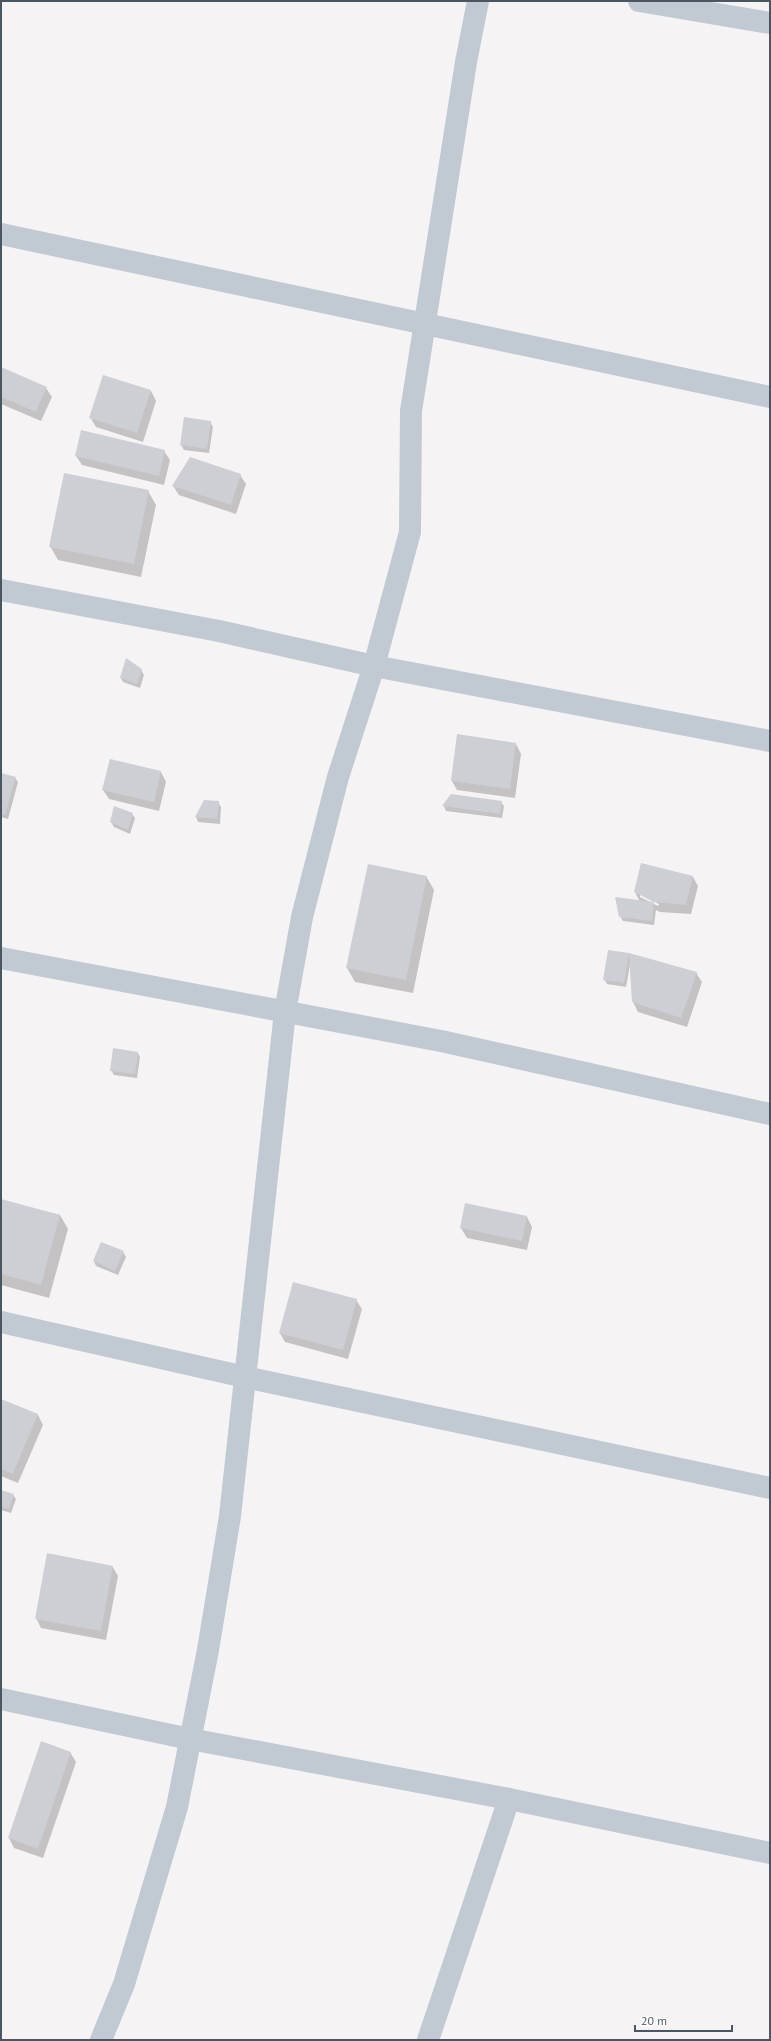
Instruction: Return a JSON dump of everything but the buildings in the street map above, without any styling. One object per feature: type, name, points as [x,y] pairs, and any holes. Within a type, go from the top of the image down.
[{"type":"street","points":[[101,2040],[124,1984],[177,1807],[208,1650],[230,1516],[271,1126],[285,1012],[302,917],[338,777],[374,666],[410,532],[411,411],[466,62],[478,1]]},
{"type":"street","points":[[639,1],[770,24]]},
{"type":"street","points":[[1,234],[770,397]]},
{"type":"street","points":[[1,590],[219,632],[374,666],[770,741]]},
{"type":"street","points":[[1,958],[441,1041],[770,1114]]},
{"type":"street","points":[[1,1322],[245,1377],[770,1488]]},
{"type":"street","points":[[1,1699],[190,1739],[509,1799],[770,1853]]},
{"type":"street","points":[[428,2040],[509,1799]]}]
